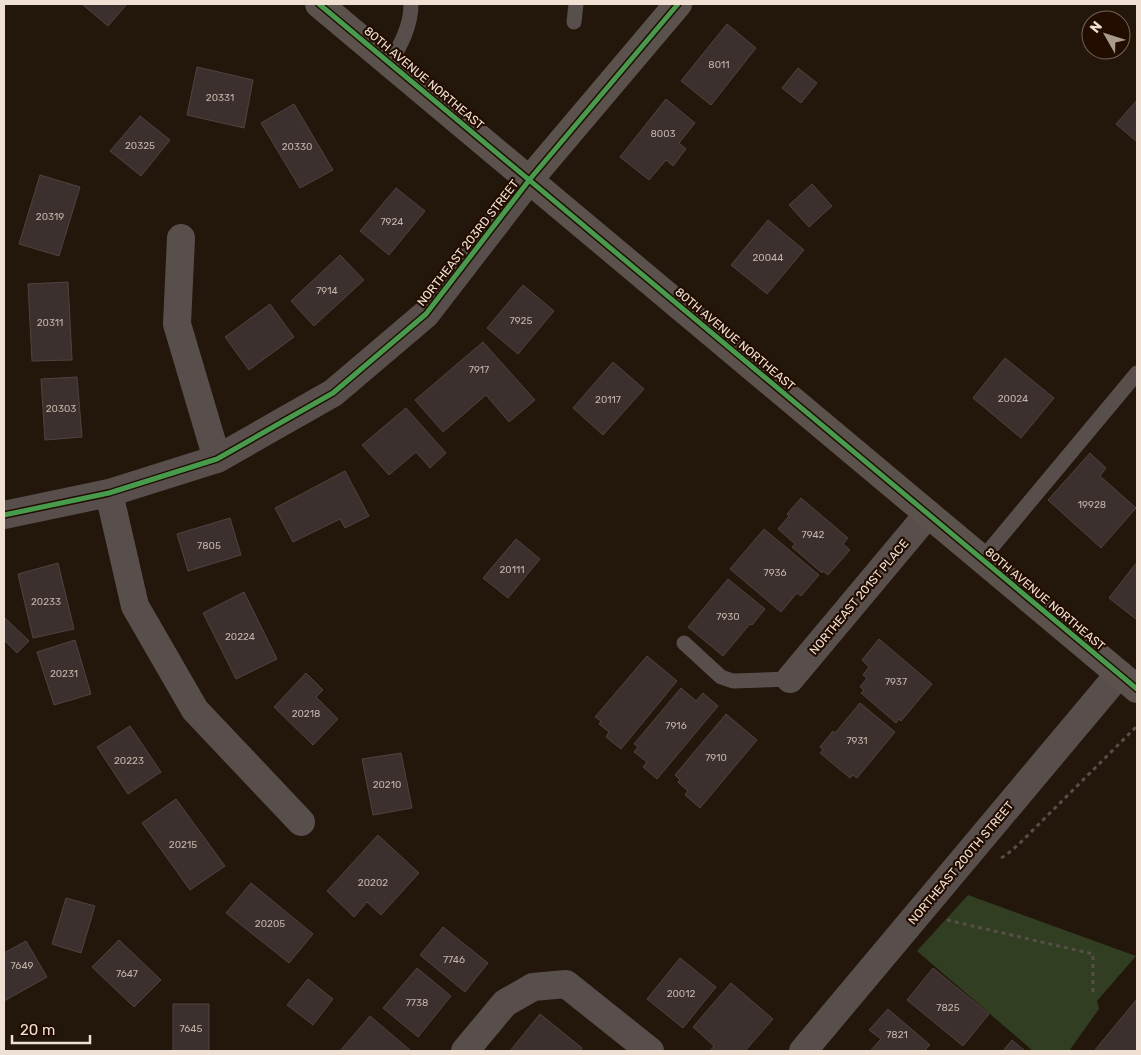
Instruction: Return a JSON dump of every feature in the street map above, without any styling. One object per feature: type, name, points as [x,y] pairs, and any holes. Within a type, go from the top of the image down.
[{"type":"main road","name":"80TH AVENUE NORTHEAST","points":[[319,4],[1128,682]]},
{"type":"main road","name":"NORTHEAST 203RD STREET","points":[[530,179],[678,4]]},
{"type":"street","name":"NORTHEAST 203RD STREET","points":[[4,515],[109,492],[217,459],[333,393],[426,314],[530,179]]},
{"type":"street","points":[[181,238],[177,324],[217,459]]},
{"type":"street","points":[[109,492],[135,606],[195,710],[302,822]]},
{"type":"street","name":"NORTHEAST 201ST PLACE","points":[[790,679],[928,514]]},
{"type":"street","name":"NORTHEAST 200TH STREET","points":[[803,1051],[927,904],[1128,682]]},
{"type":"street","points":[[465,1051],[505,1003],[532,987],[566,984],[650,1051]]},
{"type":"lane","points":[[390,63],[403,39],[411,15],[411,4]]},
{"type":"lane","points":[[574,22],[576,4]]},
{"type":"lane","points":[[982,559],[1137,373]]},
{"type":"lane","points":[[684,643],[721,677],[733,682],[790,679]]},
{"type":"path","points":[[1019,844],[1137,726]]},
{"type":"path","points":[[927,904],[948,920],[1093,954],[1093,992]]},
{"type":"green space","points":[[968,895],[1136,956],[1097,1001],[1099,1009],[1069,1051],[1033,1051],[917,951]]},
{"type":"building","points":[[82,4],[127,4],[108,26]]},
{"type":"building","points":[[727,24],[756,48],[711,105],[681,81]]},
{"type":"building","points":[[197,67],[253,80],[244,128],[187,115]]},
{"type":"building","points":[[798,68],[817,83],[801,103],[782,88]]},
{"type":"building","points":[[666,99],[695,123],[679,143],[686,149],[673,166],[666,160],[649,180],[620,157]]},
{"type":"building","points":[[1137,100],[1137,139],[1136,141],[1116,124]]},
{"type":"building","points":[[294,104],[333,170],[300,188],[261,123]]},
{"type":"building","points":[[140,116],[170,140],[141,176],[110,151]]},
{"type":"building","points":[[40,175],[80,187],[59,256],[19,244]]},
{"type":"building","points":[[812,184],[832,206],[809,227],[789,205]]},
{"type":"building","points":[[396,188],[425,211],[389,255],[360,231]]},
{"type":"building","points":[[768,220],[804,250],[767,294],[731,265]]},
{"type":"building","points":[[340,255],[364,280],[314,326],[291,301]]},
{"type":"building","points":[[68,282],[72,360],[32,361],[28,284]]},
{"type":"building","points":[[523,285],[554,311],[518,354],[487,328]]},
{"type":"building","points":[[270,304],[294,337],[249,370],[225,337]]},
{"type":"building","points":[[483,342],[535,400],[509,422],[486,395],[443,432],[415,400]]},
{"type":"building","points":[[1005,358],[1054,398],[1021,438],[973,398]]},
{"type":"building","points":[[613,362],[644,389],[603,435],[573,408]]},
{"type":"building","points":[[77,377],[82,437],[45,440],[41,379]]},
{"type":"building","points":[[406,408],[446,453],[430,468],[416,452],[389,475],[362,445]]},
{"type":"building","points":[[1090,453],[1106,468],[1100,476],[1136,508],[1101,548],[1048,500]]},
{"type":"building","points":[[345,471],[369,516],[345,528],[340,519],[293,542],[275,508]]},
{"type":"building","points":[[801,498],[848,538],[843,544],[850,550],[828,575],[823,571],[822,573],[792,547],[795,544],[778,529],[789,516],[787,514]]},
{"type":"building","points":[[230,518],[241,555],[188,571],[177,534]]},
{"type":"building","points":[[764,529],[819,575],[801,596],[797,593],[781,612],[730,569]]},
{"type":"building","points":[[516,539],[540,559],[508,598],[483,578]]},
{"type":"building","points":[[1137,562],[1137,620],[1109,598]]},
{"type":"building","points":[[58,563],[74,629],[33,638],[18,574]]},
{"type":"building","points":[[728,579],[765,609],[723,656],[688,627]]},
{"type":"building","points":[[244,592],[277,659],[236,679],[203,613]]},
{"type":"building","points":[[4,617],[29,641],[17,653],[4,640]]},
{"type":"building","points":[[879,639],[932,684],[901,721],[899,719],[896,723],[861,693],[864,690],[860,687],[867,678],[863,675],[869,667],[862,660]]},
{"type":"building","points":[[75,640],[91,694],[54,705],[37,652]]},
{"type":"building","points":[[647,656],[677,681],[621,749],[606,737],[609,732],[599,724],[601,721],[595,717]]},
{"type":"building","points":[[306,673],[323,690],[316,697],[338,719],[313,745],[274,707]]},
{"type":"building","points":[[681,688],[696,701],[703,693],[718,706],[657,779],[643,767],[647,762],[634,752],[638,747],[634,744]]},
{"type":"building","points":[[860,703],[895,732],[857,778],[853,775],[850,778],[820,753],[823,750],[820,747],[833,731],[835,733]]},
{"type":"building","points":[[726,714],[757,740],[700,808],[685,795],[688,791],[678,782],[680,780],[675,775]]},
{"type":"building","points":[[130,726],[161,772],[128,794],[97,747]]},
{"type":"building","points":[[401,753],[412,808],[373,815],[362,759]]},
{"type":"building","points":[[176,799],[225,866],[190,890],[142,823]]},
{"type":"building","points":[[378,835],[419,873],[381,915],[367,902],[354,917],[327,891]]},
{"type":"building","points":[[251,883],[313,934],[289,963],[226,913]]},
{"type":"building","points":[[66,898],[95,906],[81,953],[52,944]]},
{"type":"building","points":[[443,927],[488,963],[465,992],[420,955]]},
{"type":"building","points":[[119,940],[161,980],[134,1007],[92,967]]},
{"type":"building","points":[[26,941],[47,977],[4,1001],[4,953]]},
{"type":"building","points":[[680,958],[716,987],[683,1028],[647,999]]},
{"type":"building","points":[[417,968],[451,996],[418,1037],[383,1008]]},
{"type":"building","points":[[933,968],[989,1014],[963,1046],[907,1000]]},
{"type":"building","points":[[308,979],[333,999],[313,1025],[287,1005]]},
{"type":"building","points":[[731,983],[773,1019],[745,1051],[710,1051],[714,1046],[693,1027]]},
{"type":"building","points":[[1137,999],[1137,1051],[1096,1051],[1095,1050]]},
{"type":"building","points":[[173,1004],[209,1004],[209,1051],[173,1051]]},
{"type":"building","points":[[888,1009],[930,1045],[924,1051],[870,1051],[881,1039],[869,1030]]},
{"type":"building","points":[[540,1014],[582,1048],[580,1051],[510,1051]]},
{"type":"building","points":[[370,1016],[410,1050],[340,1051]]},
{"type":"building","points":[[1012,1040],[1025,1051],[1003,1051]]},
{"type":"cycle path","points":[[319,4],[1137,689]]},
{"type":"cycle path","points":[[4,515],[109,493],[217,459],[333,393],[426,314],[530,179],[678,4]]}]
